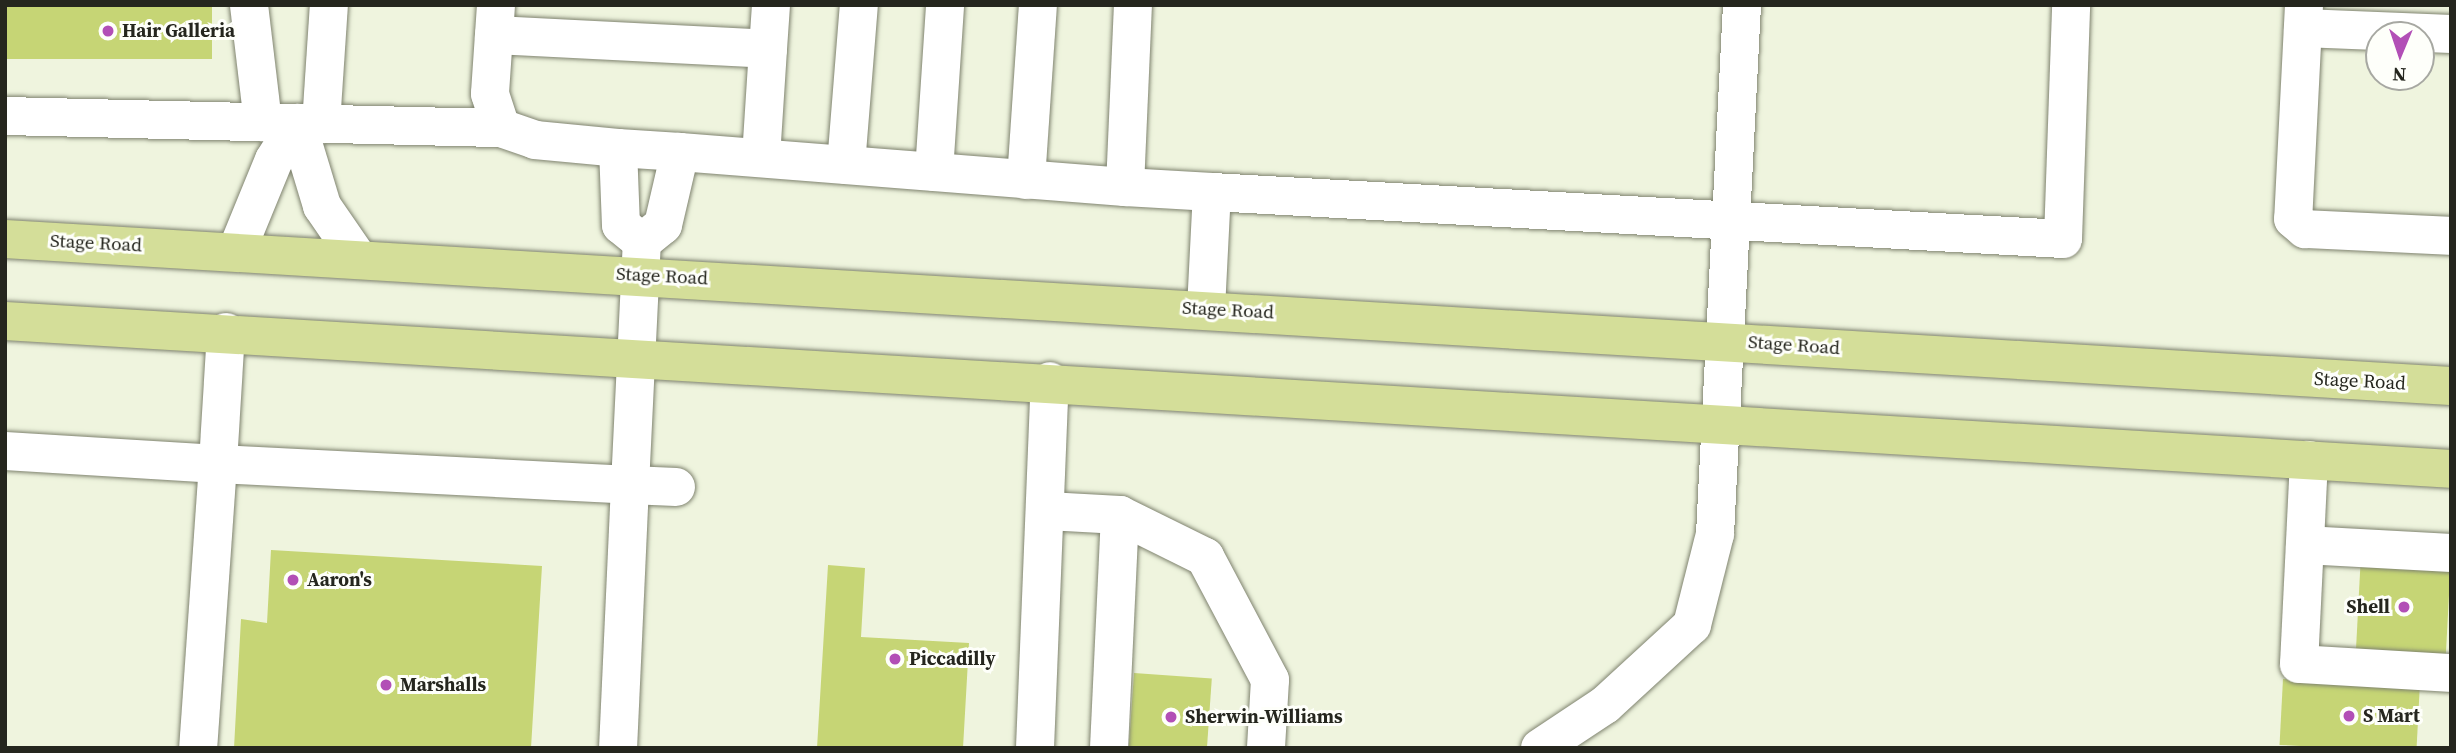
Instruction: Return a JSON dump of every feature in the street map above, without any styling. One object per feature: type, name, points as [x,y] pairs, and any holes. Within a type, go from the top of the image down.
[{"type":"main road","name":"Stage Road","points":[[5,239],[357,257],[641,258],[1206,309],[2451,387]]},
{"type":"main road","points":[[5,321],[226,332],[2451,468]]},
{"type":"lane","points":[[249,5],[322,206],[357,257]]},
{"type":"lane","points":[[237,250],[274,160],[294,123],[329,5]]},
{"type":"lane","points":[[761,158],[771,5]]},
{"type":"lane","points":[[846,165],[859,5]]},
{"type":"lane","points":[[934,172],[944,5]]},
{"type":"lane","points":[[1026,180],[1038,5]]},
{"type":"lane","points":[[1125,187],[1133,5]]},
{"type":"lane","points":[[1540,748],[1605,705],[1692,625],[1716,534],[1717,422],[1742,5]]},
{"type":"lane","points":[[5,116],[501,128],[535,140],[1026,180],[1730,223],[2063,239],[2071,5]]},
{"type":"lane","points":[[2451,34],[2304,17],[2293,219],[2305,229],[2451,236]]},
{"type":"lane","points":[[501,128],[490,94],[495,20],[768,49]]},
{"type":"lane","points":[[618,148],[621,225],[641,258]]},
{"type":"lane","points":[[618,748],[641,258],[663,225],[680,152]]},
{"type":"lane","points":[[1206,309],[1212,192]]},
{"type":"lane","points":[[198,748],[226,332]]},
{"type":"lane","points":[[1035,748],[1047,511],[1050,382]]},
{"type":"lane","points":[[5,451],[676,487]]},
{"type":"lane","points":[[2309,460],[2299,664],[2451,673]]},
{"type":"lane","points":[[1047,511],[1121,516],[1205,557],[1270,680],[1266,748]]},
{"type":"lane","points":[[1109,748],[1121,516]]},
{"type":"lane","points":[[2305,545],[2451,554]]},
{"type":"building","name":"Hair Galleria","points":[[5,5],[212,5],[212,59],[5,59]]},
{"type":"building","name":"Marshalls","points":[[271,550],[542,566],[531,748],[234,748],[241,619],[267,623]]},
{"type":"building","name":"Shell","points":[[2361,554],[2451,559],[2446,659],[2356,654]]},
{"type":"building","name":"Piccadilly","points":[[828,565],[865,568],[861,637],[969,643],[963,748],[817,748]]},
{"type":"building","name":"Sherwin-Williams","points":[[1134,673],[1212,678],[1207,748],[1129,748]]},
{"type":"building","name":"S Mart","points":[[2283,679],[2420,686],[2417,748],[2280,745]]},
{"type":"place","name":"Hair Galleria","points":[[108,31]]},
{"type":"place","name":"Aaron's","points":[[293,580]]},
{"type":"place","name":"Shell","points":[[2404,607]]},
{"type":"place","name":"Piccadilly","points":[[895,659]]},
{"type":"place","name":"Marshalls","points":[[386,685]]},
{"type":"place","name":"S Mart","points":[[2349,716]]},
{"type":"place","name":"Sherwin-Williams","points":[[1171,717]]}]
